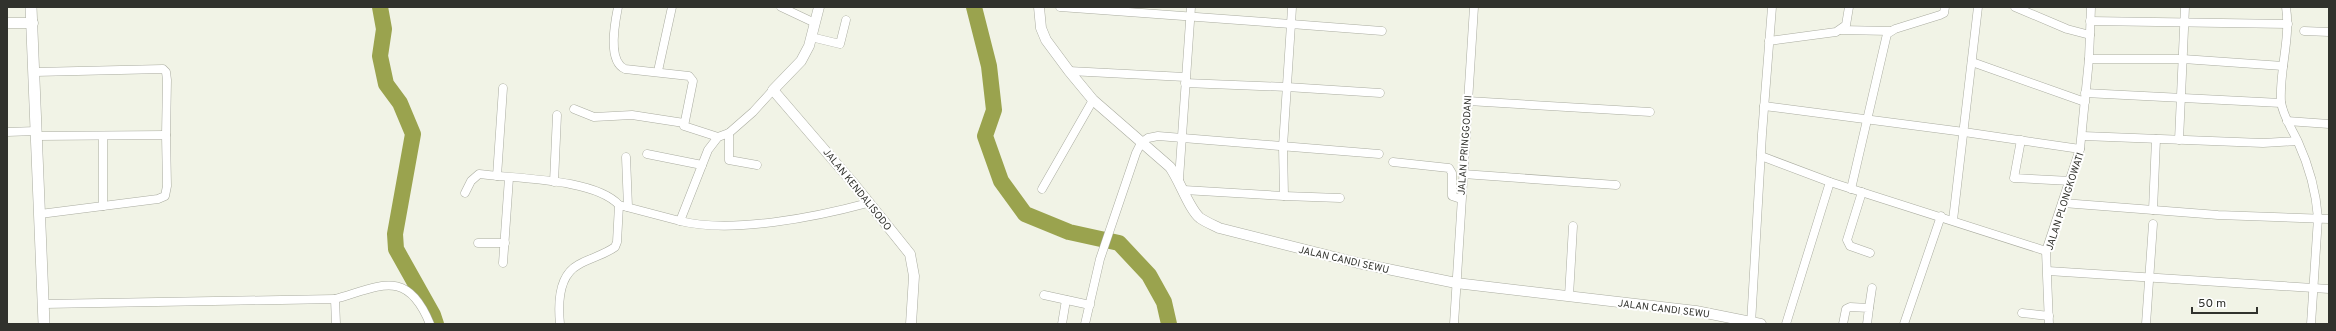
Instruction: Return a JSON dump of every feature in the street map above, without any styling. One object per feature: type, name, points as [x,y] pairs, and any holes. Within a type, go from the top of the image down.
[{"type":"main road","points":[[31,7],[35,72],[36,134],[44,324]]},
{"type":"street","points":[[618,7],[614,51],[619,64],[625,69],[685,75],[692,78],[684,123],[685,128],[718,137]]},
{"type":"street","points":[[658,72],[672,7]]},
{"type":"street","points":[[781,7],[815,23]]},
{"type":"street","points":[[680,221],[708,150],[718,137],[729,132],[753,112],[801,61],[811,37],[819,7]]},
{"type":"street","name":"JALAN CANDI SEWU","points":[[1039,7],[1041,28],[1046,40],[1069,72],[1093,100],[1170,167],[1179,179],[1191,207],[1199,217],[1219,228],[1455,287],[1569,296],[1709,313],[1754,323]]},
{"type":"street","points":[[1060,7],[1190,18],[1382,31]]},
{"type":"street","points":[[1179,179],[1191,7]]},
{"type":"street","points":[[1284,196],[1283,146],[1292,7]]},
{"type":"street","name":"JALAN PRINGGODANI","points":[[1454,324],[1455,287],[1474,7]]},
{"type":"street","points":[[1754,323],[1761,156],[1772,7]]},
{"type":"street","points":[[1841,30],[1848,20],[1849,7]]},
{"type":"street","points":[[1769,41],[1836,32],[1841,30],[1890,31],[1940,16],[1944,13],[1945,7]]},
{"type":"street","points":[[1953,220],[1978,7]]},
{"type":"street","points":[[2015,7],[2067,29],[2090,35]]},
{"type":"street","name":"JALAN PLONGKOWATI","points":[[2049,320],[2046,251],[2071,181],[2083,136],[2085,93],[2089,59],[2091,7]]},
{"type":"street","points":[[2179,140],[2185,7]]},
{"type":"street","points":[[2286,7],[2288,41],[2283,66],[2282,103],[2287,121],[2298,141],[2314,185],[2318,218],[2311,324]]},
{"type":"street","points":[[811,37],[840,44],[846,20]]},
{"type":"street","points":[[2090,21],[2288,24]]},
{"type":"street","points":[[7,23],[32,23]]},
{"type":"street","points":[[1851,189],[1868,120],[1885,39],[1890,31]]},
{"type":"street","points":[[2304,31],[2329,32]]},
{"type":"street","points":[[2089,59],[2183,59],[2283,66]]},
{"type":"street","points":[[1972,62],[2085,102]]},
{"type":"street","points":[[35,72],[163,69],[166,72],[167,186],[165,196],[158,199],[40,214]]},
{"type":"street","points":[[1069,72],[1380,93]]},
{"type":"street","points":[[497,176],[503,88]]},
{"type":"street","name":"JALAN KENDALISODO","points":[[773,90],[910,254],[914,276],[911,324]]},
{"type":"street","points":[[2085,93],[2282,103]]},
{"type":"street","points":[[1042,188],[1093,100]]},
{"type":"street","points":[[1468,101],[1650,112]]},
{"type":"street","points":[[1764,106],[1964,132],[2080,149]]},
{"type":"street","points":[[574,109],[590,117],[632,115],[684,123]]},
{"type":"street","points":[[554,182],[557,115]]},
{"type":"street","points":[[2287,121],[2329,124]]},
{"type":"street","points":[[7,132],[103,136],[166,135]]},
{"type":"street","points":[[729,132],[729,160],[757,165]]},
{"type":"street","points":[[103,136],[103,206]]},
{"type":"street","points":[[1085,324],[1100,258],[1141,142],[1153,136],[1379,154]]},
{"type":"street","points":[[2083,136],[2263,143],[2298,141]]},
{"type":"street","points":[[2153,210],[2156,139]]},
{"type":"street","points":[[2021,140],[2014,178],[2071,181]]},
{"type":"street","points":[[647,154],[702,165]]},
{"type":"street","points":[[1761,156],[1830,182],[1941,216],[2046,251]]},
{"type":"street","points":[[560,324],[559,300],[565,281],[571,270],[615,247],[617,242],[624,206],[626,157]]},
{"type":"street","points":[[1393,162],[1449,168],[1452,173],[1452,196],[1455,199],[1461,199]]},
{"type":"street","points":[[465,193],[474,176],[479,174],[554,182],[595,190],[611,197],[624,206],[680,221],[707,226],[737,226],[803,217],[868,203]]},
{"type":"street","points":[[1463,174],[1616,185]]},
{"type":"street","points":[[503,263],[509,178]]},
{"type":"street","points":[[1786,324],[1830,182]]},
{"type":"street","points":[[1184,190],[1340,198]]},
{"type":"street","points":[[1862,192],[1847,240],[1850,246],[1870,253]]},
{"type":"street","points":[[2063,203],[2257,217],[2329,219]]},
{"type":"street","points":[[1904,324],[1941,216]]},
{"type":"street","points":[[2146,324],[2153,224]]},
{"type":"street","points":[[1569,296],[1573,226]]},
{"type":"street","points":[[478,243],[505,243]]},
{"type":"street","points":[[2048,271],[2329,289]]},
{"type":"street","points":[[44,304],[335,299],[392,284],[405,288],[418,301],[430,324]]},
{"type":"street","points":[[1867,324],[1872,288]]},
{"type":"street","points":[[1044,295],[1090,305]]},
{"type":"street","points":[[335,299],[336,324]]},
{"type":"street","points":[[1062,324],[1066,300]]},
{"type":"street","points":[[1843,324],[1848,307],[1869,308]]},
{"type":"street","points":[[2022,313],[2049,320]]},
{"type":"waterway","points":[[380,7],[384,29],[380,56],[386,84],[400,103],[413,134],[395,234],[396,249],[433,315],[436,324]]},
{"type":"waterway","points":[[974,7],[989,66],[994,110],[985,136],[1001,181],[1025,214],[1069,232],[1119,243],[1149,275],[1164,302],[1169,324]]}]
